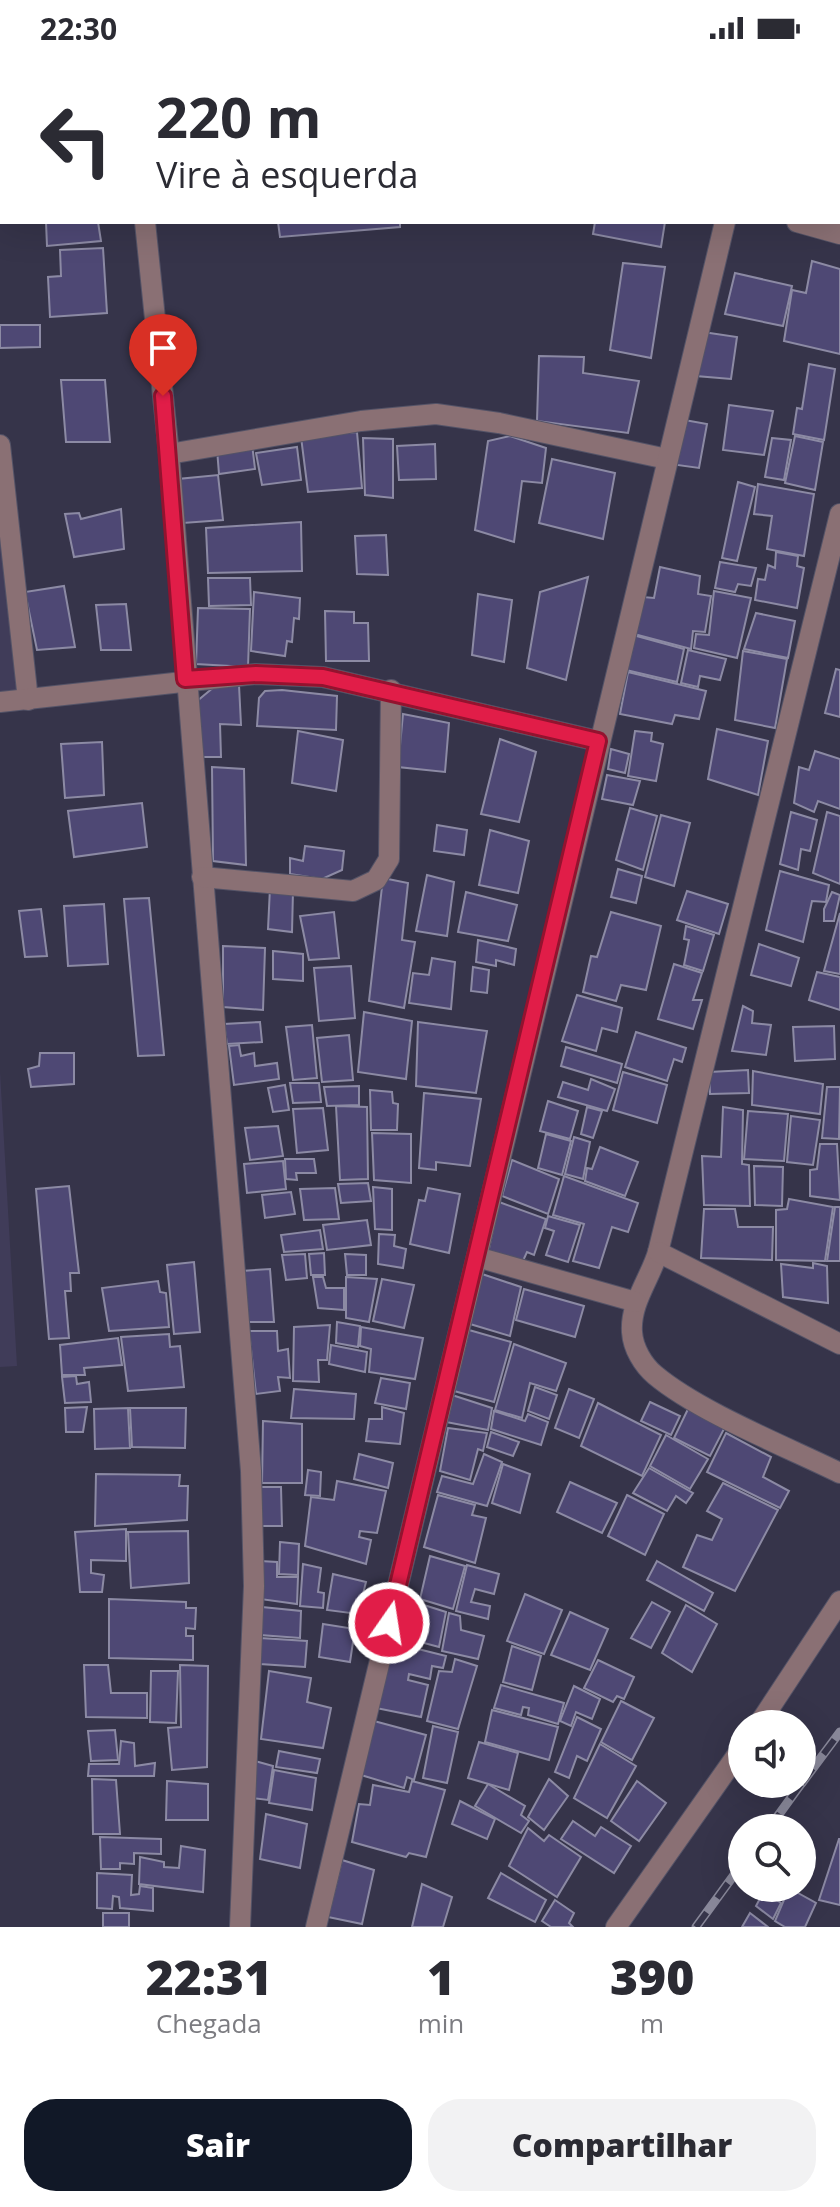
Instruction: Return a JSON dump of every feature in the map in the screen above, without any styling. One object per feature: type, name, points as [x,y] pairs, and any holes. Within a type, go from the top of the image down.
[{"type":"street","points":[[145,224],[169,454],[251,1471],[254,1586],[240,1927]]},
{"type":"street","points":[[316,1927],[598,741],[725,224]]},
{"type":"street","points":[[804,224],[840,234]]},
{"type":"street","points":[[169,454],[361,421],[436,414],[499,423],[667,459]]},
{"type":"street","points":[[0,445],[28,700]]},
{"type":"street","points":[[840,514],[658,1252],[649,1281],[636,1302],[632,1333],[639,1355],[654,1374],[689,1397],[840,1473]]},
{"type":"street","points":[[0,702],[185,679],[256,674],[310,676],[391,690],[598,741]]},
{"type":"street","points":[[202,877],[353,891],[376,880],[389,859],[391,690]]},
{"type":"street","points":[[658,1252],[840,1344]]},
{"type":"street","points":[[477,1257],[636,1302]]},
{"type":"street","points":[[768,1710],[840,1601]]},
{"type":"street","points":[[616,1927],[728,1768]]},
{"type":"shaded area","points":[[0,439],[28,700],[0,702]]},
{"type":"shaded area","points":[[0,1072],[17,1366],[0,1367]]},
{"type":"building","points":[[46,224],[98,224],[101,241],[47,246]]},
{"type":"building","points":[[278,224],[400,224],[400,227],[280,237]]},
{"type":"building","points":[[595,224],[665,224],[661,247],[593,234]]},
{"type":"building","points":[[103,248],[107,313],[50,317],[48,277],[61,276],[60,250]]},
{"type":"building","points":[[812,261],[840,269],[840,354],[784,341],[792,290],[806,293]]},
{"type":"building","points":[[623,263],[665,267],[651,358],[610,350]]},
{"type":"building","points":[[735,273],[792,286],[783,326],[725,314]]},
{"type":"building","points":[[0,325],[40,325],[40,347],[0,348]]},
{"type":"building","points":[[703,332],[737,337],[731,379],[696,376]]},
{"type":"building","points":[[539,356],[584,357],[583,373],[639,381],[628,433],[537,421]]},
{"type":"building","points":[[809,364],[835,369],[824,440],[793,434],[797,408],[802,409]]},
{"type":"building","points":[[61,380],[105,380],[110,442],[66,442]]},
{"type":"building","points":[[729,405],[773,411],[764,455],[723,450]]},
{"type":"building","points":[[679,419],[707,424],[699,468],[670,464]]},
{"type":"building","points":[[357,432],[362,488],[308,492],[301,437]]},
{"type":"building","points":[[510,436],[546,448],[542,483],[522,481],[514,542],[475,530],[488,441]]},
{"type":"building","points":[[795,436],[823,442],[815,490],[785,483]]},
{"type":"building","points":[[363,438],[393,439],[393,498],[365,495]]},
{"type":"building","points":[[772,438],[791,440],[784,480],[765,477]]},
{"type":"building","points":[[252,444],[255,469],[219,474],[217,449]]},
{"type":"building","points":[[435,444],[436,479],[399,480],[397,446]]},
{"type":"building","points":[[297,447],[301,480],[262,485],[256,453]]},
{"type":"building","points":[[552,459],[615,473],[603,539],[539,523]]},
{"type":"building","points":[[218,475],[223,520],[183,523],[178,479]]},
{"type":"building","points":[[738,482],[755,487],[737,561],[722,558]]},
{"type":"building","points":[[758,484],[814,494],[804,556],[767,549],[772,516],[754,514]]},
{"type":"building","points":[[121,509],[124,549],[74,557],[65,514],[79,513],[81,519]]},
{"type":"building","points":[[301,522],[302,571],[208,573],[206,528]]},
{"type":"building","points":[[386,535],[388,575],[357,574],[355,536]]},
{"type":"building","points":[[776,552],[798,556],[797,566],[804,568],[797,608],[755,600],[758,579],[765,580],[768,565],[775,568]]},
{"type":"building","points":[[720,562],[756,568],[751,586],[738,584],[735,592],[715,588]]},
{"type":"building","points":[[660,567],[700,576],[698,594],[711,596],[705,632],[693,631],[691,649],[634,634],[643,597],[654,598]]},
{"type":"building","points":[[588,577],[566,680],[527,668],[540,592]]},
{"type":"building","points":[[208,578],[250,578],[251,605],[209,606]]},
{"type":"building","points":[[64,586],[75,647],[37,650],[25,592]]},
{"type":"building","points":[[714,591],[751,598],[737,658],[694,648],[696,634],[709,635]]},
{"type":"building","points":[[254,592],[300,598],[299,619],[294,618],[292,642],[287,641],[285,656],[251,651]]},
{"type":"building","points":[[478,594],[512,600],[504,662],[472,655]]},
{"type":"building","points":[[126,604],[131,650],[101,650],[96,605]]},
{"type":"building","points":[[198,608],[250,609],[248,667],[196,664]]},
{"type":"building","points":[[325,611],[354,612],[354,623],[368,623],[369,661],[326,661]]},
{"type":"building","points":[[756,613],[795,621],[788,658],[744,649]]},
{"type":"building","points":[[633,635],[684,649],[677,682],[626,670]]},
{"type":"building","points":[[688,650],[726,659],[720,680],[700,676],[698,687],[681,683]]},
{"type":"building","points":[[743,651],[787,659],[775,728],[735,720]]},
{"type":"building","points":[[836,669],[840,670],[840,717],[825,713]]},
{"type":"building","points":[[628,672],[706,691],[699,719],[675,715],[672,724],[620,714]]},
{"type":"building","points":[[239,685],[241,725],[220,724],[221,757],[198,757],[196,702],[214,687]]},
{"type":"building","points":[[265,691],[337,696],[336,730],[257,726],[259,698]]},
{"type":"building","points":[[403,714],[449,723],[445,772],[398,767]]},
{"type":"building","points":[[717,729],[768,741],[758,795],[708,779]]},
{"type":"building","points":[[298,731],[343,740],[336,791],[292,783]]},
{"type":"building","points":[[635,731],[652,733],[651,741],[663,744],[656,781],[628,776]]},
{"type":"building","points":[[500,739],[536,752],[519,822],[481,814]]},
{"type":"building","points":[[102,742],[104,795],[65,798],[61,744]]},
{"type":"building","points":[[611,749],[629,754],[625,773],[608,769]]},
{"type":"building","points":[[815,751],[840,759],[840,809],[818,801],[814,812],[794,803],[799,767],[809,770]]},
{"type":"building","points":[[212,767],[244,769],[246,865],[213,861]]},
{"type":"building","points":[[607,775],[640,781],[633,805],[602,799]]},
{"type":"building","points":[[142,803],[147,847],[74,857],[68,811]]},
{"type":"building","points":[[630,808],[657,816],[643,870],[616,860]]},
{"type":"building","points":[[791,812],[817,820],[810,851],[801,849],[798,870],[780,864]]},
{"type":"building","points":[[827,812],[840,816],[840,884],[813,873]]},
{"type":"building","points":[[661,815],[690,823],[674,886],[645,877]]},
{"type":"building","points":[[437,825],[467,830],[464,855],[434,851]]},
{"type":"building","points":[[490,830],[529,841],[518,893],[479,885]]},
{"type":"building","points":[[305,846],[344,851],[342,870],[322,879],[290,874],[290,858],[303,861]]},
{"type":"building","points":[[618,869],[642,876],[636,903],[611,897]]},
{"type":"building","points":[[780,871],[829,885],[826,902],[812,901],[803,942],[766,930]]},
{"type":"building","points":[[427,875],[454,882],[447,936],[416,931]]},
{"type":"building","points":[[383,878],[408,883],[402,940],[415,942],[404,1008],[369,1001]]},
{"type":"building","points":[[270,888],[293,891],[292,932],[268,929]]},
{"type":"building","points":[[687,891],[728,904],[719,934],[677,920]]},
{"type":"building","points":[[466,892],[517,905],[508,941],[458,932]]},
{"type":"building","points":[[832,892],[840,895],[834,921],[824,921],[824,909]]},
{"type":"building","points":[[149,898],[164,1055],[138,1056],[124,899]]},
{"type":"building","points":[[104,904],[108,964],[68,966],[64,906]]},
{"type":"building","points":[[41,909],[47,956],[25,957],[19,911]]},
{"type":"building","points":[[334,912],[339,958],[309,960],[300,916]]},
{"type":"building","points":[[611,912],[661,926],[646,990],[621,985],[616,1001],[583,992],[591,956],[597,957]]},
{"type":"building","points":[[840,913],[840,974],[824,971]]},
{"type":"building","points":[[686,926],[714,935],[703,971],[684,965],[689,940],[684,939]]},
{"type":"building","points":[[478,940],[516,949],[514,965],[496,960],[496,966],[476,962]]},
{"type":"building","points":[[759,944],[799,958],[791,986],[751,975]]},
{"type":"building","points":[[223,946],[265,948],[263,1010],[223,1007]]},
{"type":"building","points":[[273,951],[303,954],[303,981],[273,979]]},
{"type":"building","points":[[432,958],[455,962],[451,1009],[409,1003],[413,973],[429,975]]},
{"type":"building","points":[[674,964],[702,973],[693,1000],[702,1000],[693,1029],[658,1019]]},
{"type":"building","points":[[351,966],[355,1018],[319,1021],[314,968]]},
{"type":"building","points":[[473,967],[489,970],[487,993],[471,991]]},
{"type":"building","points":[[817,972],[840,977],[840,1010],[809,1000]]},
{"type":"building","points":[[577,995],[622,1008],[617,1032],[602,1028],[596,1051],[562,1041]]},
{"type":"building","points":[[743,1006],[753,1011],[752,1023],[771,1025],[766,1055],[732,1051]]},
{"type":"building","points":[[364,1012],[412,1021],[406,1079],[358,1072]]},
{"type":"building","points":[[260,1022],[262,1042],[227,1044],[224,1024]]},
{"type":"building","points":[[418,1022],[487,1031],[476,1093],[416,1086]]},
{"type":"building","points":[[312,1025],[317,1078],[293,1080],[286,1027]]},
{"type":"building","points":[[834,1026],[835,1059],[795,1061],[793,1027]]},
{"type":"building","points":[[636,1032],[686,1048],[682,1062],[674,1059],[667,1081],[625,1067]]},
{"type":"building","points":[[349,1035],[353,1080],[322,1082],[317,1038]]},
{"type":"building","points":[[239,1045],[241,1056],[254,1053],[255,1066],[277,1063],[279,1079],[234,1085],[229,1046]]},
{"type":"building","points":[[566,1047],[622,1064],[617,1083],[561,1066]]},
{"type":"building","points":[[40,1053],[74,1053],[74,1084],[31,1087],[28,1069],[39,1066]]},
{"type":"building","points":[[748,1070],[749,1093],[710,1094],[709,1072]]},
{"type":"building","points":[[753,1071],[823,1084],[820,1114],[752,1105]]},
{"type":"building","points":[[623,1072],[667,1085],[657,1123],[613,1110]]},
{"type":"building","points":[[591,1079],[615,1089],[607,1111],[558,1097],[563,1082],[588,1090]]},
{"type":"building","points":[[290,1083],[319,1083],[321,1102],[293,1103]]},
{"type":"building","points":[[285,1085],[289,1110],[273,1112],[268,1088]]},
{"type":"building","points":[[359,1086],[359,1105],[327,1106],[324,1087]]},
{"type":"building","points":[[827,1087],[840,1087],[839,1139],[822,1138]]},
{"type":"building","points":[[370,1090],[392,1092],[393,1103],[398,1104],[397,1130],[371,1130]]},
{"type":"building","points":[[424,1093],[481,1099],[470,1166],[436,1162],[436,1170],[419,1168]]},
{"type":"building","points":[[548,1101],[578,1111],[570,1139],[540,1131]]},
{"type":"building","points":[[336,1106],[367,1107],[368,1179],[340,1180]]},
{"type":"building","points":[[587,1107],[602,1111],[593,1138],[581,1134]]},
{"type":"building","points":[[723,1107],[743,1110],[742,1164],[749,1165],[750,1206],[704,1205],[702,1156],[721,1157]]},
{"type":"building","points":[[323,1108],[328,1150],[297,1153],[293,1109]]},
{"type":"building","points":[[748,1111],[788,1114],[784,1161],[744,1159]]},
{"type":"building","points":[[791,1116],[820,1120],[813,1165],[787,1162]]},
{"type":"building","points":[[278,1126],[283,1156],[250,1160],[245,1128]]},
{"type":"building","points":[[372,1133],[411,1134],[411,1183],[374,1180]]},
{"type":"building","points":[[546,1134],[571,1141],[562,1175],[538,1168]]},
{"type":"building","points":[[574,1137],[590,1142],[583,1179],[565,1174]]},
{"type":"building","points":[[820,1144],[837,1144],[840,1200],[810,1196],[810,1170],[817,1169]]},
{"type":"building","points":[[600,1147],[638,1162],[625,1196],[585,1181],[587,1168],[592,1169]]},
{"type":"building","points":[[285,1159],[314,1159],[316,1173],[296,1173],[297,1180],[286,1179]]},
{"type":"building","points":[[512,1160],[559,1179],[548,1214],[502,1196]]},
{"type":"building","points":[[283,1161],[286,1189],[247,1193],[244,1164]]},
{"type":"building","points":[[754,1166],[783,1167],[782,1206],[755,1205]]},
{"type":"building","points":[[564,1176],[638,1203],[628,1232],[612,1227],[599,1268],[573,1261],[584,1224],[553,1215]]},
{"type":"building","points":[[368,1183],[371,1201],[341,1203],[338,1184]]},
{"type":"building","points":[[69,1186],[79,1273],[70,1273],[71,1291],[65,1291],[69,1338],[49,1339],[36,1189]]},
{"type":"building","points":[[373,1187],[392,1189],[392,1230],[375,1229]]},
{"type":"building","points":[[335,1188],[339,1219],[304,1220],[300,1189]]},
{"type":"building","points":[[428,1188],[460,1194],[449,1253],[410,1244],[419,1200],[425,1201]]},
{"type":"building","points":[[291,1192],[295,1214],[265,1218],[262,1195]]},
{"type":"building","points":[[789,1199],[833,1207],[825,1261],[776,1260],[776,1210],[787,1209]]},
{"type":"building","points":[[499,1202],[546,1219],[534,1255],[527,1252],[522,1263],[488,1253]]},
{"type":"building","points":[[835,1207],[840,1207],[840,1261],[827,1261]]},
{"type":"building","points":[[704,1209],[735,1209],[738,1227],[773,1227],[772,1260],[701,1258]]},
{"type":"building","points":[[548,1216],[580,1225],[568,1262],[546,1255],[554,1231],[545,1228]]},
{"type":"building","points":[[367,1220],[371,1245],[327,1250],[323,1225]]},
{"type":"building","points":[[320,1230],[323,1249],[284,1252],[281,1235]]},
{"type":"building","points":[[379,1234],[395,1235],[394,1246],[406,1249],[403,1268],[378,1264]]},
{"type":"building","points":[[324,1253],[325,1275],[311,1275],[309,1254]]},
{"type":"building","points":[[305,1254],[307,1278],[286,1280],[282,1255]]},
{"type":"building","points":[[345,1254],[366,1255],[366,1275],[347,1275]]},
{"type":"building","points":[[194,1262],[200,1332],[174,1334],[167,1265]]},
{"type":"building","points":[[813,1263],[827,1266],[828,1303],[783,1297],[781,1264],[813,1268]]},
{"type":"building","points":[[270,1269],[274,1322],[247,1322],[241,1271]]},
{"type":"building","points":[[482,1274],[521,1287],[510,1336],[470,1324]]},
{"type":"building","points":[[313,1277],[323,1277],[326,1288],[344,1288],[344,1310],[318,1308]]},
{"type":"building","points":[[346,1277],[377,1279],[369,1322],[346,1318]]},
{"type":"building","points":[[382,1279],[414,1285],[404,1328],[373,1321]]},
{"type":"building","points":[[158,1281],[160,1292],[166,1293],[169,1327],[109,1331],[102,1288]]},
{"type":"building","points":[[524,1289],[584,1306],[575,1337],[516,1320]]},
{"type":"building","points":[[337,1322],[360,1326],[358,1347],[336,1343]]},
{"type":"building","points":[[330,1325],[327,1360],[318,1360],[319,1382],[293,1381],[294,1327]]},
{"type":"building","points":[[361,1327],[423,1338],[415,1379],[369,1372],[371,1349],[360,1346]]},
{"type":"building","points":[[469,1330],[511,1342],[494,1402],[454,1391]]},
{"type":"building","points":[[249,1331],[277,1331],[278,1351],[288,1349],[290,1378],[278,1377],[280,1391],[256,1394]]},
{"type":"building","points":[[169,1334],[170,1347],[180,1346],[184,1387],[128,1391],[121,1337]]},
{"type":"building","points":[[118,1338],[122,1365],[84,1368],[85,1375],[62,1375],[60,1345]]},
{"type":"building","points":[[514,1344],[566,1363],[556,1391],[530,1383],[522,1418],[495,1410]]},
{"type":"building","points":[[331,1345],[367,1352],[365,1372],[329,1364]]},
{"type":"building","points":[[76,1376],[77,1384],[89,1382],[91,1402],[65,1403],[62,1377]]},
{"type":"building","points":[[381,1378],[410,1383],[406,1409],[375,1403]]},
{"type":"building","points":[[535,1387],[557,1395],[549,1419],[528,1411]]},
{"type":"building","points":[[294,1389],[356,1394],[354,1419],[291,1418]]},
{"type":"building","points":[[569,1389],[594,1399],[579,1438],[555,1428]]},
{"type":"building","points":[[452,1395],[492,1408],[488,1430],[446,1422]]},
{"type":"building","points":[[650,1402],[680,1416],[671,1435],[641,1421]]},
{"type":"building","points":[[598,1403],[661,1435],[642,1476],[581,1446]]},
{"type":"building","points":[[87,1407],[83,1432],[66,1432],[65,1408]]},
{"type":"building","points":[[382,1407],[404,1413],[400,1444],[366,1441],[369,1419],[382,1419]]},
{"type":"building","points":[[689,1407],[725,1427],[710,1456],[674,1438]]},
{"type":"building","points":[[128,1408],[130,1448],[95,1449],[94,1409]]},
{"type":"building","points":[[130,1408],[186,1408],[185,1448],[132,1447]]},
{"type":"building","points":[[494,1411],[525,1421],[528,1414],[548,1422],[541,1445],[491,1429]]},
{"type":"building","points":[[263,1421],[302,1424],[302,1483],[262,1483]]},
{"type":"building","points":[[448,1428],[487,1433],[483,1451],[478,1449],[470,1480],[440,1471]]},
{"type":"building","points":[[491,1432],[519,1442],[513,1456],[487,1447]]},
{"type":"building","points":[[726,1433],[771,1457],[763,1477],[789,1491],[780,1508],[707,1472]]},
{"type":"building","points":[[666,1435],[708,1459],[690,1489],[650,1466]]},
{"type":"building","points":[[359,1454],[393,1463],[388,1488],[354,1479]]},
{"type":"building","points":[[484,1454],[502,1462],[487,1506],[437,1492],[442,1476],[473,1484]]},
{"type":"building","points":[[503,1464],[530,1474],[520,1513],[492,1503]]},
{"type":"building","points":[[649,1468],[693,1493],[686,1503],[676,1496],[667,1511],[633,1493]]},
{"type":"building","points":[[308,1470],[321,1472],[320,1496],[305,1495]]},
{"type":"building","points":[[96,1474],[180,1475],[179,1486],[188,1486],[187,1520],[95,1526]]},
{"type":"building","points":[[337,1481],[386,1491],[377,1533],[360,1531],[359,1537],[371,1540],[366,1564],[305,1546],[311,1497],[334,1500]]},
{"type":"building","points":[[570,1482],[617,1503],[602,1533],[557,1512]]},
{"type":"building","points":[[723,1483],[778,1510],[735,1591],[683,1567],[697,1535],[712,1540],[722,1519],[707,1511]]},
{"type":"building","points":[[259,1487],[281,1487],[282,1526],[259,1526]]},
{"type":"building","points":[[438,1495],[475,1505],[472,1515],[486,1518],[475,1563],[424,1547]]},
{"type":"building","points":[[627,1495],[664,1514],[645,1555],[608,1536]]},
{"type":"building","points":[[126,1529],[126,1561],[91,1560],[91,1573],[104,1575],[102,1592],[80,1592],[75,1532]]},
{"type":"building","points":[[188,1531],[189,1583],[131,1588],[128,1532]]},
{"type":"building","points":[[280,1542],[299,1544],[298,1575],[279,1574]]},
{"type":"building","points":[[430,1556],[465,1566],[453,1609],[420,1599]]},
{"type":"building","points":[[260,1561],[277,1562],[277,1577],[298,1577],[297,1604],[260,1599]]},
{"type":"building","points":[[657,1561],[713,1593],[704,1611],[647,1580]]},
{"type":"building","points":[[303,1564],[321,1568],[318,1592],[324,1593],[323,1608],[300,1606]]},
{"type":"building","points":[[467,1565],[499,1574],[494,1594],[475,1589],[471,1602],[490,1606],[488,1619],[456,1611]]},
{"type":"building","points":[[333,1574],[366,1582],[358,1614],[327,1610]]},
{"type":"building","points":[[525,1594],[562,1610],[544,1654],[507,1641]]},
{"type":"building","points":[[109,1599],[186,1602],[186,1608],[196,1608],[195,1629],[186,1628],[186,1636],[193,1636],[193,1660],[109,1658]]},
{"type":"building","points":[[405,1599],[446,1612],[439,1647],[398,1636]]},
{"type":"building","points":[[652,1602],[670,1612],[651,1648],[631,1638]]},
{"type":"building","points":[[686,1605],[717,1624],[692,1672],[662,1653]]},
{"type":"building","points":[[262,1607],[301,1611],[300,1638],[260,1635]]},
{"type":"building","points":[[570,1612],[608,1629],[590,1670],[551,1655]]},
{"type":"building","points":[[449,1613],[460,1616],[461,1630],[484,1636],[478,1659],[442,1651]]},
{"type":"building","points":[[323,1624],[355,1629],[350,1662],[319,1657]]},
{"type":"building","points":[[260,1638],[307,1641],[305,1667],[260,1664]]},
{"type":"building","points":[[390,1642],[446,1656],[443,1668],[432,1666],[430,1679],[409,1674],[408,1680],[428,1685],[421,1717],[376,1708]]},
{"type":"building","points":[[512,1646],[541,1656],[532,1690],[503,1682]]},
{"type":"building","points":[[455,1659],[477,1666],[458,1729],[427,1721],[439,1671],[452,1672]]},
{"type":"building","points":[[598,1660],[634,1677],[624,1699],[617,1696],[613,1702],[584,1688]]},
{"type":"building","points":[[84,1665],[108,1665],[111,1693],[147,1693],[147,1718],[86,1717]]},
{"type":"building","points":[[180,1665],[208,1666],[207,1767],[172,1770],[168,1728],[181,1727]]},
{"type":"building","points":[[151,1671],[178,1671],[176,1723],[150,1722]]},
{"type":"building","points":[[269,1671],[311,1678],[307,1702],[331,1708],[323,1748],[261,1739]]},
{"type":"building","points":[[501,1685],[564,1703],[558,1724],[528,1715],[529,1708],[523,1707],[521,1715],[494,1708]]},
{"type":"building","points":[[574,1686],[600,1699],[592,1719],[576,1712],[571,1726],[560,1721]]},
{"type":"building","points":[[621,1701],[654,1718],[632,1760],[601,1742]]},
{"type":"building","points":[[492,1710],[558,1727],[549,1760],[485,1742]]},
{"type":"building","points":[[577,1717],[601,1729],[587,1761],[577,1756],[569,1778],[555,1772]]},
{"type":"building","points":[[374,1721],[426,1735],[414,1780],[407,1777],[404,1788],[361,1775]]},
{"type":"building","points":[[433,1726],[458,1732],[447,1783],[423,1778]]},
{"type":"building","points":[[115,1730],[118,1760],[91,1761],[88,1731]]},
{"type":"building","points":[[121,1741],[134,1743],[135,1766],[155,1763],[154,1776],[88,1776],[89,1764],[119,1764]]},
{"type":"building","points":[[479,1742],[518,1753],[509,1790],[468,1778]]},
{"type":"building","points":[[600,1744],[636,1766],[607,1818],[574,1798]]},
{"type":"building","points":[[279,1751],[320,1759],[317,1773],[276,1767]]},
{"type":"building","points":[[255,1761],[273,1766],[268,1800],[251,1798]]},
{"type":"building","points":[[274,1770],[316,1778],[312,1810],[269,1803]]},
{"type":"building","points":[[92,1779],[116,1780],[120,1834],[93,1834]]},
{"type":"building","points":[[549,1779],[568,1796],[544,1830],[528,1817]]},
{"type":"building","points":[[167,1781],[208,1784],[208,1820],[166,1820]]},
{"type":"building","points":[[412,1781],[445,1790],[426,1857],[409,1853],[406,1857],[352,1842],[359,1804],[370,1805],[373,1785],[409,1792]]},
{"type":"building","points":[[637,1781],[666,1803],[639,1841],[611,1821]]},
{"type":"building","points":[[488,1784],[525,1806],[521,1815],[529,1821],[521,1833],[475,1806]]},
{"type":"building","points":[[460,1801],[495,1819],[487,1839],[452,1824]]},
{"type":"building","points":[[266,1814],[307,1824],[300,1868],[260,1859]]},
{"type":"building","points":[[573,1821],[595,1836],[601,1827],[631,1846],[614,1873],[561,1839]]},
{"type":"building","points":[[528,1828],[544,1841],[549,1835],[581,1857],[557,1897],[509,1866]]},
{"type":"building","points":[[100,1837],[161,1839],[161,1854],[134,1853],[134,1864],[120,1863],[120,1869],[101,1869]]},
{"type":"building","points":[[840,1839],[840,1905],[819,1900]]},
{"type":"building","points":[[181,1846],[205,1850],[203,1892],[139,1884],[140,1857],[164,1862],[164,1867],[179,1868]]},
{"type":"building","points":[[342,1860],[374,1870],[362,1924],[328,1917]]},
{"type":"building","points":[[97,1873],[132,1875],[131,1895],[139,1894],[140,1886],[153,1888],[153,1911],[120,1908],[119,1897],[113,1896],[112,1909],[97,1908]]},
{"type":"building","points":[[501,1873],[546,1900],[535,1922],[488,1898]]},
{"type":"building","points":[[422,1884],[452,1897],[443,1927],[412,1927]]},
{"type":"building","points":[[555,1900],[574,1913],[569,1923],[573,1927],[551,1927],[542,1921]]},
{"type":"building","points":[[758,1902],[781,1903],[773,1919],[756,1906]]},
{"type":"building","points":[[783,1902],[816,1903],[805,1927],[785,1927],[775,1921]]},
{"type":"building","points":[[103,1913],[129,1913],[129,1927],[103,1927]]},
{"type":"building","points":[[750,1913],[768,1927],[742,1927]]},
{"type":"railway","points":[[816,1764],[840,1732]]},
{"type":"railway","points":[[779,1814],[791,1798]]},
{"type":"railway","points":[[696,1927],[728,1883]]},
{"type":"route","points":[[163,396],[185,679],[256,674],[323,677],[391,690],[598,741],[389,1623]]}]
